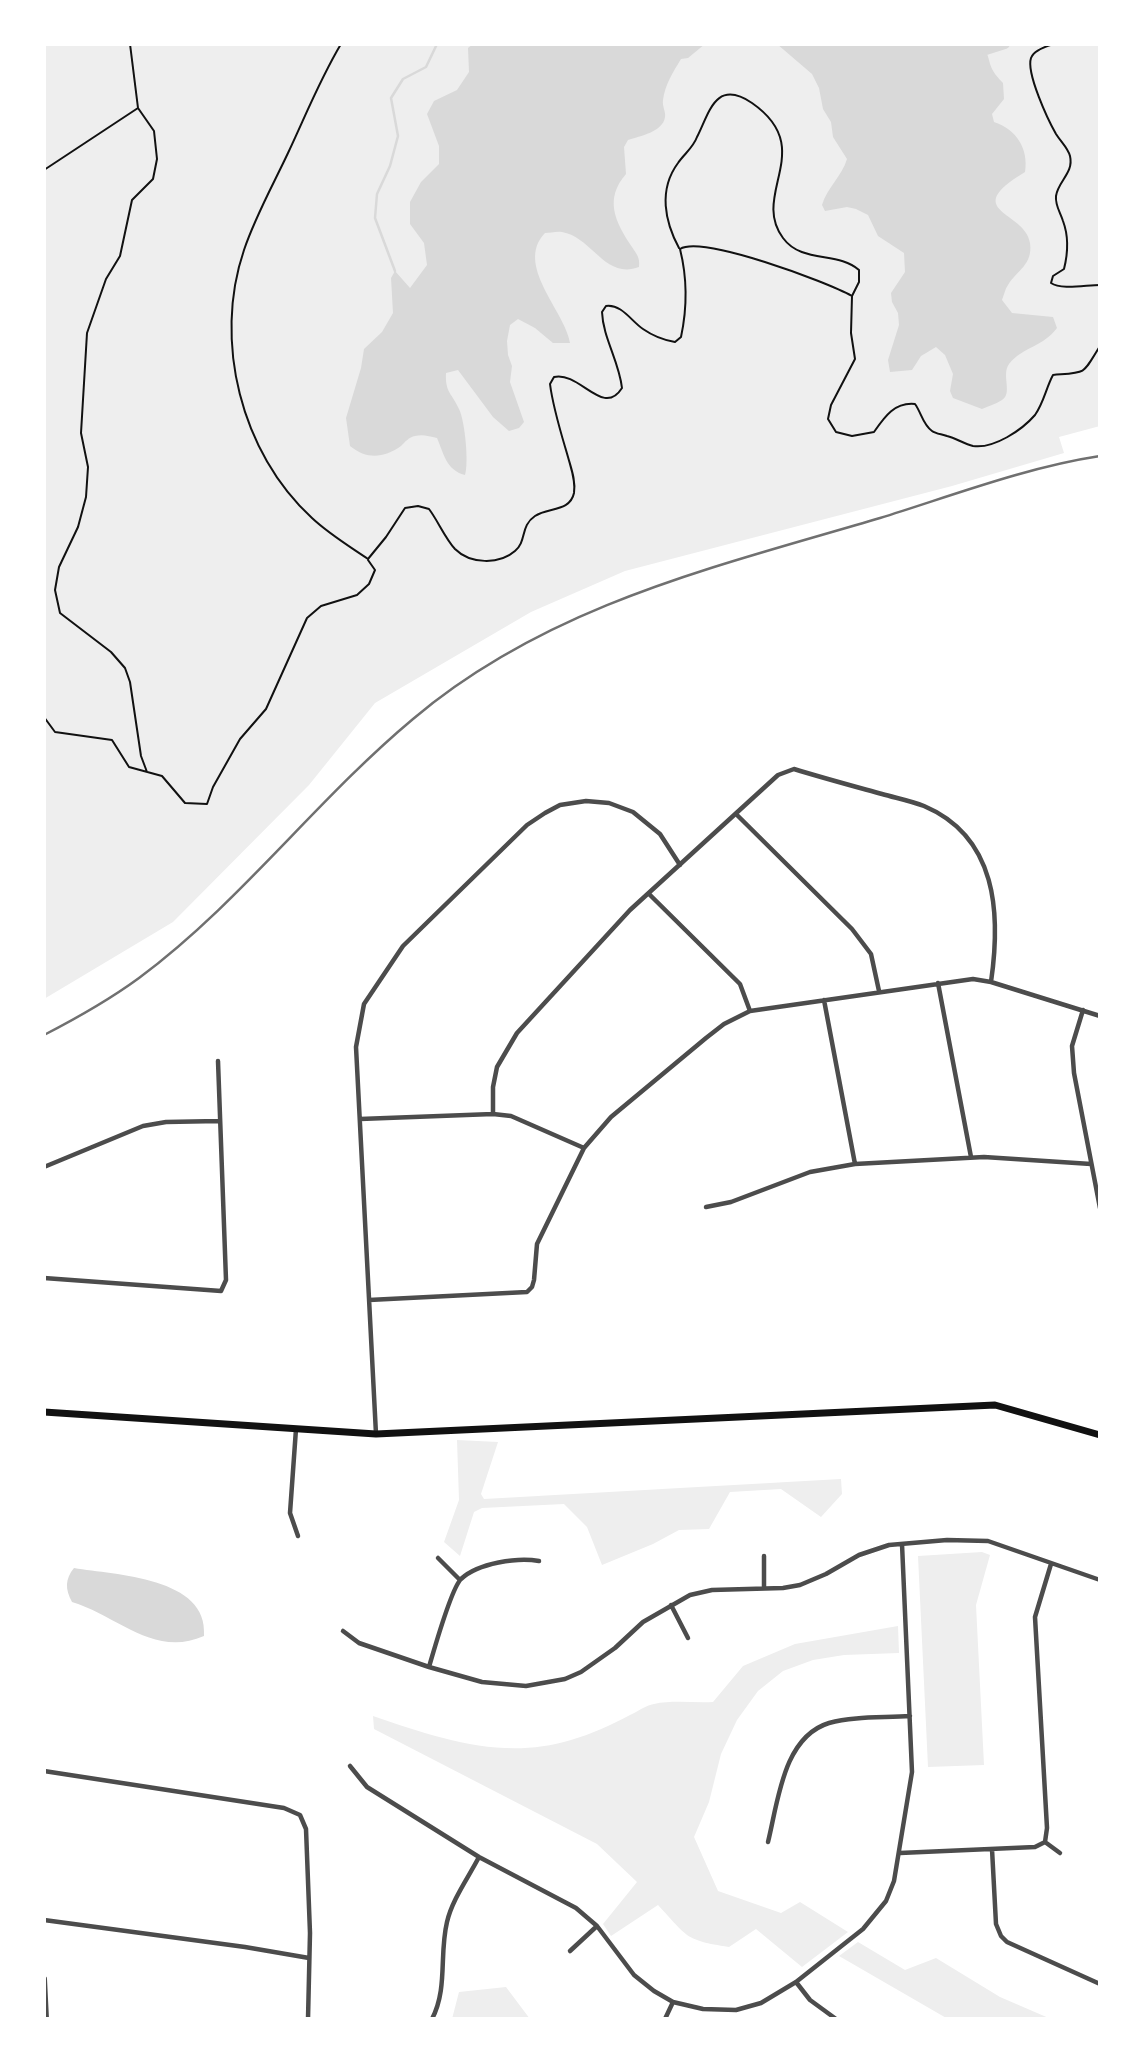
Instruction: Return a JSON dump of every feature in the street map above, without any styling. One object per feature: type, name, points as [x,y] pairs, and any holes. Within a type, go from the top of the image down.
[{"type":"main road","points":[[44,1412],[376,1434],[995,1405],[1100,1435]]},
{"type":"street","points":[[493,1114],[493,1087],[497,1067],[511,1041],[597,944],[649,894],[778,775],[794,769],[923,806],[949,821],[972,842],[993,897],[995,951],[991,982]]},
{"type":"street","points":[[376,1434],[356,1047],[364,1004],[403,946],[527,825],[560,805],[586,801],[609,803],[633,812],[660,834],[680,865]]},
{"type":"street","points":[[736,814],[852,929],[871,954],[879,991]]},
{"type":"street","points":[[649,894],[740,984],[750,1011]]},
{"type":"street","points":[[369,1300],[527,1292],[534,1280],[537,1244],[584,1148],[611,1117],[695,1047],[724,1024],[750,1011],[973,979],[991,982],[1100,1016]]},
{"type":"street","points":[[938,983],[971,1157]]},
{"type":"street","points":[[824,1000],[855,1164]]},
{"type":"street","points":[[1083,1010],[1072,1046],[1074,1073],[1100,1208]]},
{"type":"street","points":[[44,1278],[220,1290],[226,1280],[218,1061]]},
{"type":"street","points":[[360,1119],[493,1114],[511,1116],[584,1148]]},
{"type":"street","points":[[44,1167],[143,1126],[166,1122],[219,1121]]},
{"type":"street","points":[[706,1207],[731,1202],[810,1172],[855,1164],[971,1157],[1091,1164]]},
{"type":"street","points":[[296,1429],[290,1513],[298,1536]]},
{"type":"street","points":[[343,1631],[359,1643],[429,1667],[482,1682],[526,1686],[565,1679],[581,1672],[599,1661],[643,1622],[690,1595],[712,1590],[800,1585],[876,1548],[947,1540],[988,1541],[1100,1580]]},
{"type":"street","points":[[349,1766],[367,1787],[479,1857],[565,1901],[597,1926],[640,1981],[673,2002],[703,2009],[736,2010],[761,2003],[796,1982],[863,1929],[886,1901],[894,1881],[911,1788],[902,1544]]},
{"type":"street","points":[[764,1556],[764,1588]]},
{"type":"street","points":[[438,1558],[460,1580]]},
{"type":"street","points":[[429,1667],[460,1580],[495,1563],[539,1561]]},
{"type":"street","points":[[1045,1842],[1047,1828],[1035,1616],[1051,1564]]},
{"type":"street","points":[[671,1605],[688,1639]]},
{"type":"street","points":[[768,1842],[789,1758],[805,1738],[829,1723],[910,1716]]},
{"type":"street","points":[[44,1771],[296,1812],[306,1829],[308,2019]]},
{"type":"street","points":[[900,1853],[1035,1847],[1045,1842]]},
{"type":"street","points":[[1045,1842],[1060,1853]]},
{"type":"street","points":[[992,1849],[996,1924],[1000,1936],[1019,1949],[1100,1984]]},
{"type":"street","points":[[432,2019],[441,1996],[447,1919],[479,1857]]},
{"type":"street","points":[[44,1920],[309,1958]]},
{"type":"street","points":[[570,1951],[597,1926]]},
{"type":"street","points":[[44,1979],[46,2019]]},
{"type":"street","points":[[796,1982],[810,2000],[836,2019]]},
{"type":"street","points":[[665,2019],[673,2002]]},
{"type":"path","points":[[130,44],[138,108],[154,131],[157,159],[153,179],[132,200],[120,256],[106,279],[87,333],[81,433],[88,467],[86,497],[78,527],[59,567],[55,590],[60,613],[111,652],[125,668],[130,682],[141,756],[147,772]]},
{"type":"path","points":[[44,717],[55,733],[112,740],[129,767],[162,776],[185,803],[207,804],[213,787],[240,739],[266,709],[307,618],[321,606],[357,595],[369,584],[375,570],[368,559],[335,538],[311,518],[271,467],[255,437],[242,403],[232,346],[233,310],[244,251],[258,216],[341,44]]},
{"type":"path","points":[[1053,44],[1036,51],[1031,58],[1031,74],[1056,134],[1069,152],[1071,162],[1056,195],[1057,207],[1067,233],[1067,257],[1064,269],[1053,276],[1051,283],[1060,287],[1100,285]]},
{"type":"path","points":[[368,559],[405,508],[418,506],[429,509],[456,550],[486,562],[515,551],[522,540],[526,524],[533,518],[543,511],[564,507],[572,500],[575,489],[572,473],[550,384],[554,377],[560,376],[600,397],[609,399],[617,396],[622,387],[621,376],[602,323],[601,312],[606,306],[613,305],[642,329],[664,340],[675,342],[681,337],[685,316],[685,270],[680,249],[668,228],[665,208],[671,174],[698,137],[712,103],[718,98],[729,96],[750,102],[776,125],[781,139],[779,179],[773,202],[774,218],[782,238],[794,249],[808,255],[852,263],[859,270],[859,282],[852,296],[851,333],[855,359],[831,405],[828,419],[835,432],[852,436],[874,432],[894,408],[906,403],[915,404],[925,425],[934,433],[974,446],[996,442],[1021,429],[1035,414],[1053,376],[1079,373],[1087,368],[1100,346]]},
{"type":"path","points":[[44,170],[138,108]]},
{"type":"path","points":[[680,249],[696,245],[746,257],[838,288],[852,296]]},
{"type":"shaded area","points":[[44,44],[1100,44],[1100,426],[1059,437],[1064,453],[952,486],[625,571],[531,612],[375,703],[309,785],[173,922],[44,999]]},
{"type":"shaded area","points":[[473,44],[705,44],[688,58],[681,59],[672,74],[664,94],[665,117],[660,126],[650,133],[628,140],[624,147],[626,174],[615,192],[614,210],[621,229],[638,256],[639,267],[617,268],[573,235],[562,232],[545,233],[537,246],[535,259],[538,273],[570,343],[553,343],[535,328],[518,319],[510,325],[507,341],[512,366],[510,382],[524,422],[519,428],[509,431],[493,417],[458,370],[446,373],[448,389],[463,423],[465,475],[450,465],[437,438],[428,436],[413,437],[395,450],[382,455],[356,451],[350,446],[346,418],[364,349],[382,332],[393,313],[391,278],[395,271],[410,288],[427,265],[424,243],[410,224],[410,202],[421,182],[439,164],[439,146],[427,114],[434,101],[457,90],[469,72],[468,48]]},
{"type":"shaded area","points":[[777,44],[982,44],[991,67],[1003,83],[1004,99],[992,114],[994,122],[1015,135],[1023,148],[1026,164],[1025,172],[997,195],[996,204],[1026,232],[1030,243],[1027,262],[1007,287],[1002,300],[1012,313],[1053,317],[1057,328],[1046,339],[1021,353],[1009,364],[1006,373],[1007,393],[1002,400],[982,409],[953,398],[950,391],[953,374],[945,355],[936,347],[921,356],[912,370],[890,372],[888,360],[899,325],[891,293],[905,272],[904,253],[878,236],[868,215],[847,207],[825,211],[822,205],[824,199],[847,159],[833,137],[831,122],[823,109],[819,88],[812,74]]},
{"type":"shaded area","points":[[457,1440],[498,1442],[481,1494],[484,1499],[841,1479],[842,1494],[821,1517],[781,1489],[730,1492],[709,1529],[679,1530],[602,1565],[587,1527],[564,1504],[482,1508],[474,1512],[460,1556],[444,1542],[459,1500]]},
{"type":"shaded area","points":[[982,1552],[990,1555],[976,1605],[984,1765],[928,1767],[918,1556]]},
{"type":"shaded area","points":[[74,1568],[134,1577],[176,1590],[192,1601],[202,1616],[204,1636],[169,1642],[152,1639],[72,1602],[67,1584]]},
{"type":"shaded area","points":[[898,1626],[899,1653],[844,1655],[813,1660],[783,1671],[758,1691],[737,1720],[721,1754],[709,1802],[694,1837],[718,1891],[781,1913],[800,1902],[848,1932],[802,1967],[756,1929],[729,1947],[703,1942],[682,1931],[658,1905],[611,1936],[603,1924],[637,1882],[597,1844],[374,1729],[373,1716],[470,1744],[520,1748],[545,1746],[594,1732],[651,1705],[668,1702],[713,1702],[743,1666],[795,1644]]},
{"type":"shaded area","points":[[858,1942],[905,1970],[936,1958],[1000,1997],[1051,2019],[948,2019],[839,1956]]},
{"type":"shaded area","points":[[506,1987],[530,2019],[452,2019],[459,1992]]},
{"type":"waterway","points":[[395,271],[375,218],[377,194],[390,166],[398,136],[391,98],[403,79],[426,67],[437,44]]},
{"type":"waterway","points":[[986,50],[1005,44]]},
{"type":"railway","points":[[44,1035],[116,994],[176,949],[245,884],[343,783],[413,719],[465,680],[520,646],[577,618],[695,573],[1017,475],[1100,456]]}]
